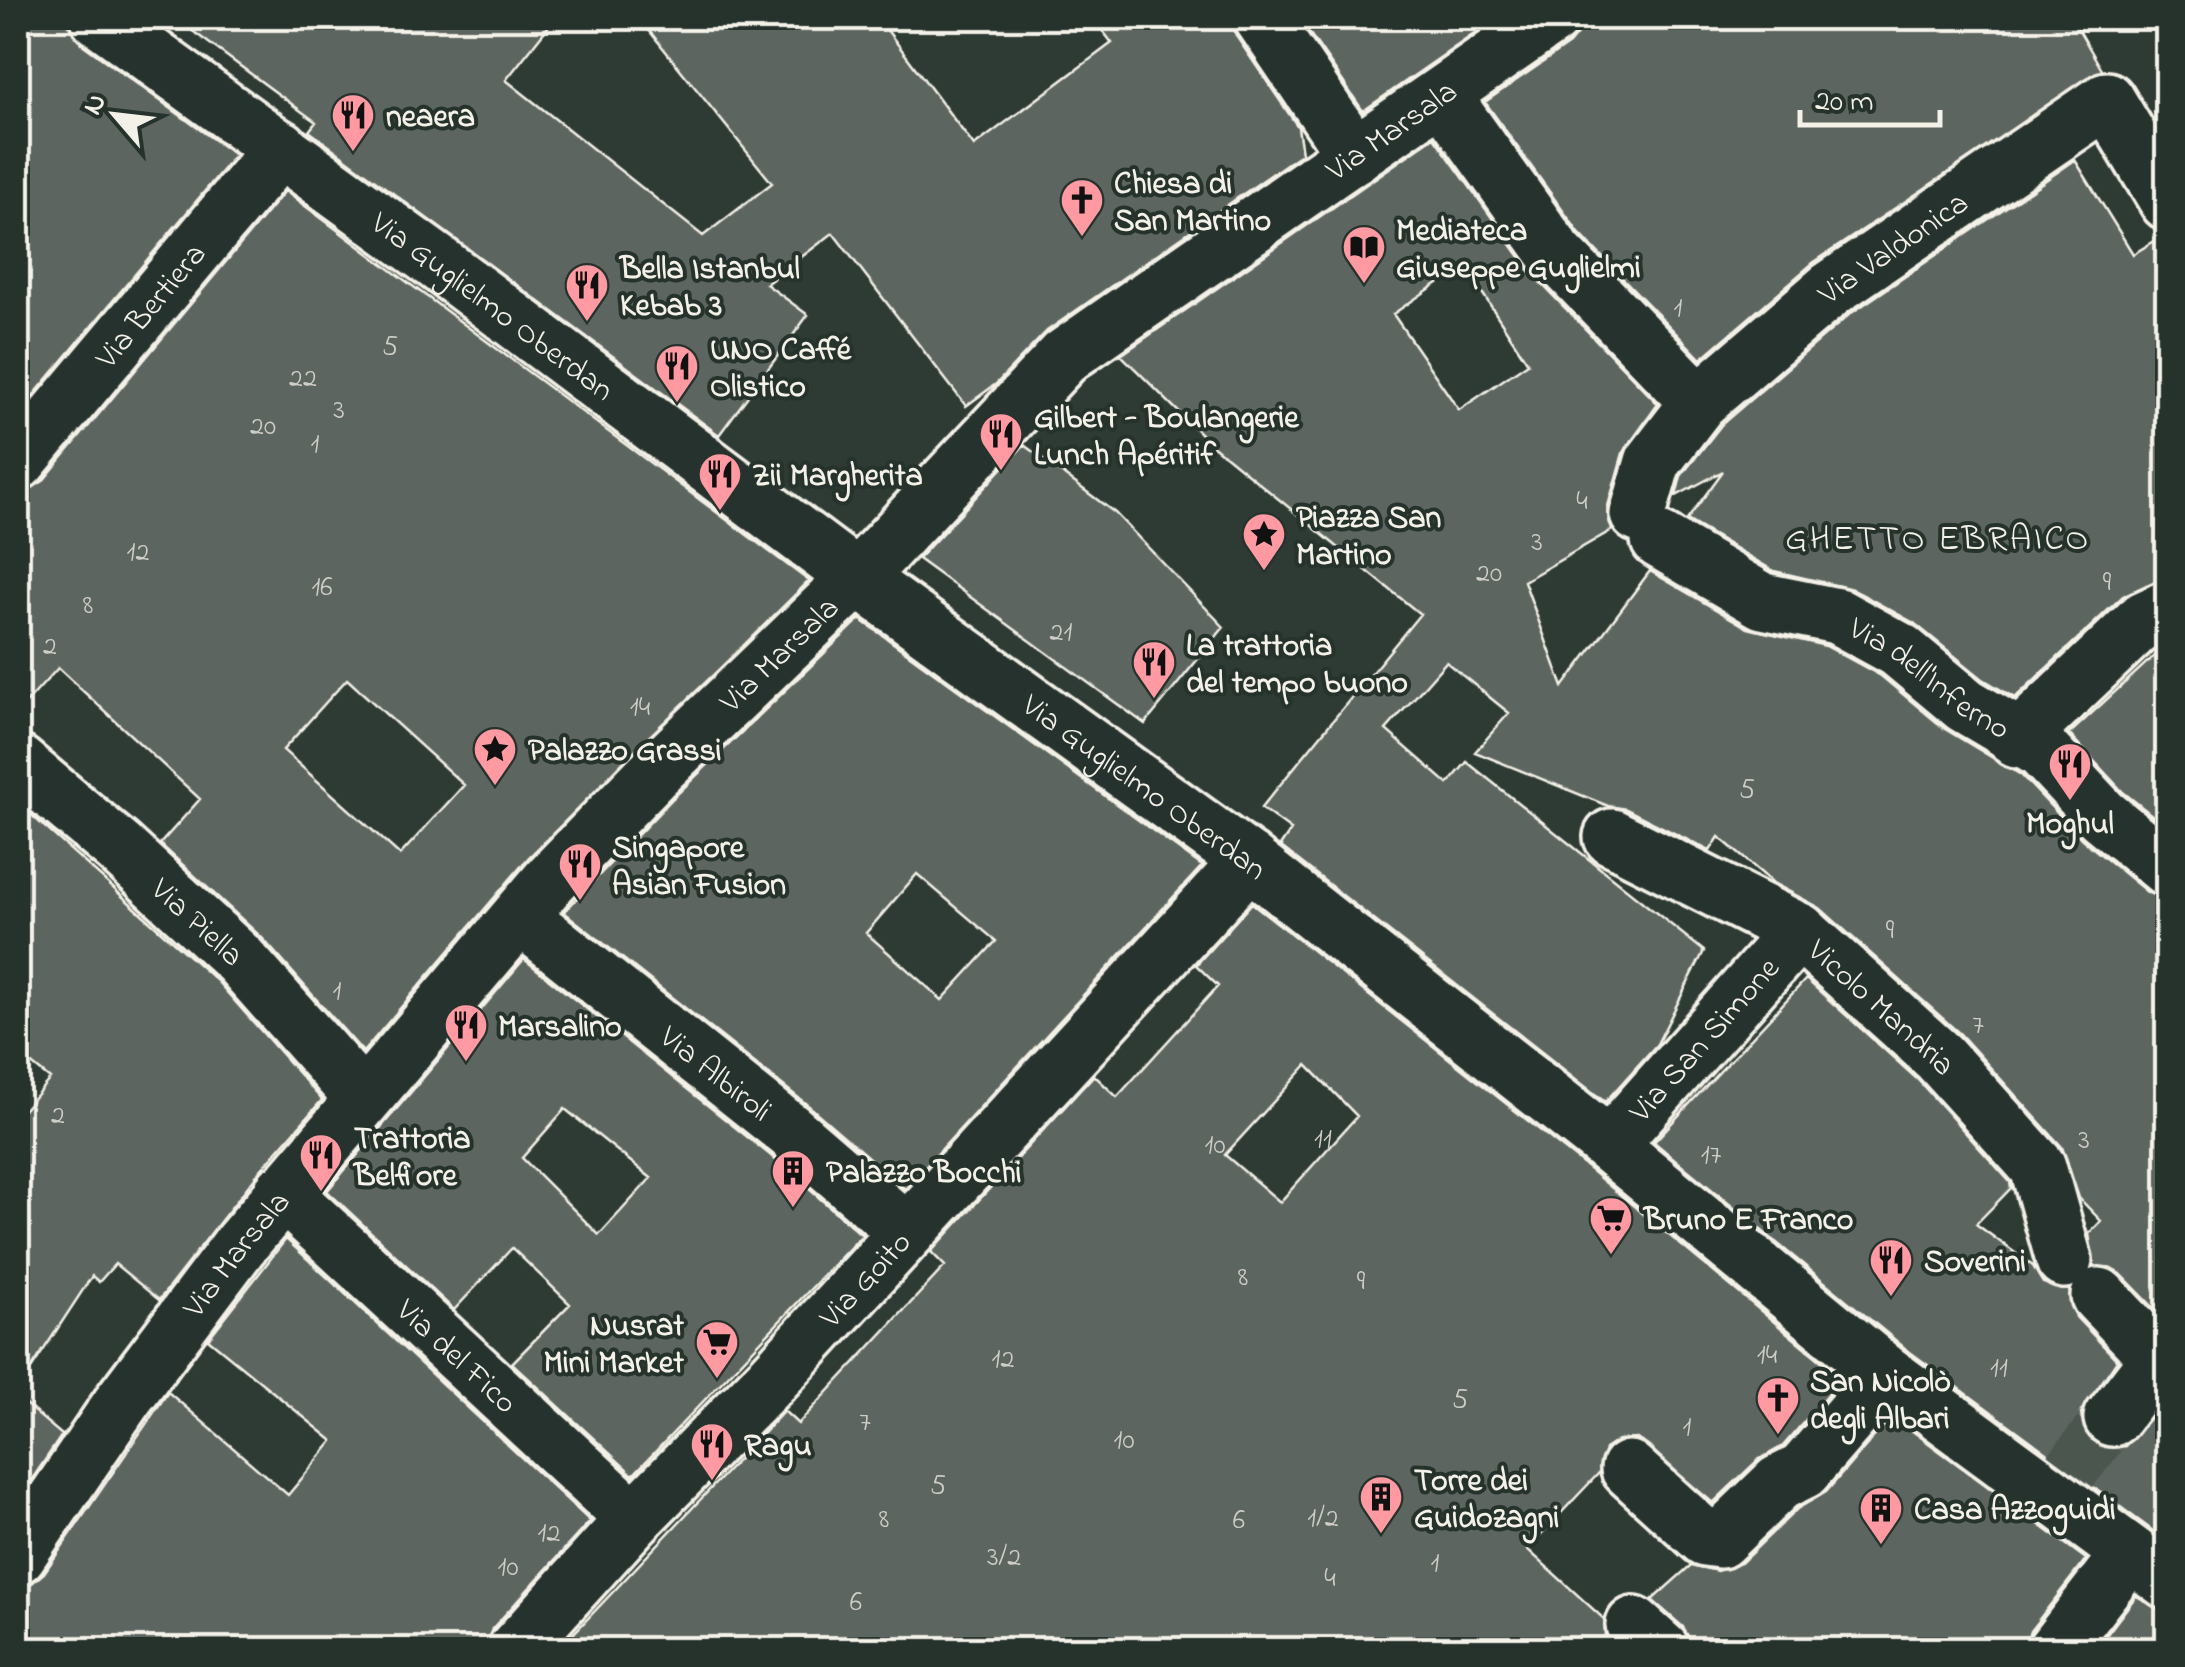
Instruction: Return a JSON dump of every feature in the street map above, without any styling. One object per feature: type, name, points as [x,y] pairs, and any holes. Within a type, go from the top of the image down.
[{"type":"street","name":"Via Guglielmo Oberdan","points":[[100,18],[281,148],[857,578],[1249,861],[1609,1145],[1888,1374],[2058,1487],[2148,1568]]},
{"type":"street","points":[[1262,18],[1355,155]]},
{"type":"street","name":"Via Marsala","points":[[18,1555],[124,1399],[282,1192],[551,879],[651,776],[857,578],[1065,356],[1550,18]]},
{"type":"street","points":[[1442,95],[1554,253],[1700,402]]},
{"type":"street","name":"Via Valdonica","points":[[1648,527],[1653,462],[1700,402],[1831,288],[2107,100],[2168,202]]},
{"type":"street","name":"Via Bertiera","points":[[18,462],[281,148]]},
{"type":"street","name":"Via dell'Inferno","points":[[1648,527],[1762,601],[1837,616],[1884,642],[2017,740],[2041,750],[2102,815],[2168,869]]},
{"type":"street","points":[[2017,740],[2144,619],[2168,608]]},
{"type":"street","name":"Via Piella","points":[[18,763],[119,848],[238,959],[362,1099]]},
{"type":"street","name":"Vicolo Mandria","points":[[1612,837],[1799,931],[1939,1057],[2038,1167],[2081,1278],[2163,1351]]},
{"type":"street","name":"Via Goito","points":[[515,1650],[634,1519],[772,1379],[1249,861]]},
{"type":"street","name":"Via Albiroli","points":[[522,917],[790,1130],[907,1232]]},
{"type":"street","name":"Via San Simone","points":[[1609,1145],[1799,931]]},
{"type":"street","name":"Via del Fico","points":[[282,1192],[634,1519]]},
{"type":"street","points":[[2112,1418],[2163,1351]]},
{"type":"street","points":[[1630,1469],[1704,1538],[1720,1540],[1779,1482],[1803,1471],[1888,1374]]},
{"type":"street","points":[[2055,1650],[2148,1568]]},
{"type":"building","points":[[18,18],[64,18],[81,43],[235,155],[18,414]]},
{"type":"building","points":[[175,18],[555,18],[506,80],[703,236],[772,183],[639,18],[878,18],[974,146],[1112,43],[1093,18],[1231,18],[1236,36],[1298,127],[1302,153],[1047,331],[996,384],[966,406],[833,233],[766,284],[808,315],[719,435],[309,131],[316,122]]},
{"type":"building","points":[[1299,18],[1497,18],[1363,111]]},
{"type":"building","points":[[1582,18],[2072,18],[2102,70],[1813,263],[1701,359],[1579,233],[1485,102],[1569,44],[1579,32]]},
{"type":"building","points":[[1434,137],[1533,275],[1658,404],[1623,453],[1608,506],[1612,530],[1524,581],[1563,687],[1650,571],[1748,628],[1826,646],[1881,676],[1945,729],[2021,775],[2082,839],[2148,893],[2168,900],[2168,1314],[2161,1315],[2121,1274],[2094,1266],[2089,1234],[2101,1221],[2079,1198],[2062,1147],[1960,1034],[1820,908],[1773,883],[1719,837],[1710,851],[1626,809],[1608,806],[1475,752],[1509,713],[1446,662],[1386,730],[1448,784],[1467,762],[1704,951],[1657,1044],[1605,1102],[1280,846],[1291,830],[1261,808],[1420,614],[1211,444],[1121,355]],"holes":[[[1464,265],[1528,363],[1459,410],[1393,314]]]},
{"type":"building","points":[[2075,160],[2133,254],[2168,233],[2168,577],[2123,596],[2015,698],[1983,679],[1914,623],[1852,589],[1774,571],[1687,520],[1723,471],[1676,496],[1681,476],[1722,424],[1850,314]]},
{"type":"building","points":[[285,191],[809,581],[529,857],[363,1052],[262,938],[160,844],[200,799],[58,668],[18,712],[18,492],[42,482]],"holes":[[[347,679],[464,785],[400,855],[283,750]]]},
{"type":"building","points":[[1024,445],[1115,513],[1224,627],[1145,724],[918,559]]},
{"type":"building","points":[[860,619],[1202,866],[905,1189],[810,1107],[564,912],[673,798]],"holes":[[[917,874],[996,941],[942,1000],[866,933]]]},
{"type":"building","points":[[2168,643],[2168,828],[2123,792],[2069,734]]},
{"type":"building","points":[[18,803],[217,981],[322,1100],[259,1172],[159,1300],[115,1264],[99,1282],[92,1276],[18,1389],[18,1116],[50,1079],[18,1053]]},
{"type":"building","points":[[1252,903],[1589,1169],[1842,1378],[1783,1446],[1758,1460],[1713,1503],[1637,1439],[1619,1440],[1605,1449],[1599,1473],[1527,1549],[1604,1619],[1605,1636],[1615,1650],[558,1650],[784,1411],[798,1424],[945,1266],[931,1252],[1094,1075],[1117,1097],[1218,986],[1196,965]],"holes":[[[1307,1065],[1357,1116],[1280,1202],[1225,1155]]]},
{"type":"building","points":[[524,959],[770,1155],[862,1235],[633,1475],[512,1363],[570,1304],[512,1248],[454,1310],[327,1191]],"holes":[[[565,1109],[651,1178],[599,1235],[522,1158]]]},
{"type":"building","points":[[1806,979],[1917,1079],[2010,1182],[2011,1188],[1976,1224],[2033,1266],[2043,1283],[2069,1290],[2076,1317],[2117,1360],[2081,1413],[2083,1429],[2092,1442],[2107,1449],[2125,1446],[2168,1397],[2168,1542],[1906,1349],[1654,1142]]},
{"type":"building","points":[[286,1239],[590,1521],[492,1629],[485,1650],[18,1650],[18,1586],[32,1583],[44,1573],[168,1392],[288,1495],[333,1441],[208,1339]]},
{"type":"building","points":[[18,1398],[62,1435],[18,1500]]},
{"type":"building","points":[[1892,1416],[2086,1559],[2030,1631],[2024,1650],[1692,1650],[1683,1627],[1652,1600],[1691,1565],[1717,1571],[1741,1563],[1797,1509],[1826,1492]]},
{"type":"building","points":[[2136,1596],[2168,1612],[2168,1650],[2095,1650]]},
{"type":"tunnel","points":[[2065,1478],[2112,1418]]},
{"type":"place","name":"neaera","points":[[353,153]]},
{"type":"place","name":"Chiesa di San Martino","points":[[1082,238]]},
{"type":"place","name":"Mediateca Giuseppe Guglielmi","points":[[1364,285]]},
{"type":"place","name":"Bella Istanbul Kebab 3","points":[[587,323]]},
{"type":"place","name":"UNO Caffé Olistico","points":[[677,404]]},
{"type":"place","name":"Gilbert - Boulangerie Lunch Apéritif","points":[[1001,472]]},
{"type":"place","name":"Zii Margherita","points":[[720,512]]},
{"type":"place","name":"Piazza San Martino","points":[[1264,572]]},
{"type":"place","name":"La trattoria del tempo buono","points":[[1154,700]]},
{"type":"place","name":"Palazzo Grassi","points":[[495,787]]},
{"type":"place","name":"Moghul","points":[[2070,802]]},
{"type":"place","name":"Singapore Asian Fusion","points":[[580,902]]},
{"type":"place","name":"Marsalino","points":[[466,1063]]},
{"type":"place","name":"Trattoria Belfiore","points":[[321,1193]]},
{"type":"place","name":"Palazzo Bocchi","points":[[793,1209]]},
{"type":"place","name":"Bruno E Franco","points":[[1611,1256]]},
{"type":"place","name":"Soverini","points":[[1891,1298]]},
{"type":"place","name":"Nusrat Mini Market","points":[[717,1380]]},
{"type":"place","name":"San Nicolò degli Albari","points":[[1778,1436]]},
{"type":"place","name":"Ragu","points":[[712,1482]]},
{"type":"place","name":"Torre dei Guidozagni","points":[[1381,1535]]},
{"type":"place","name":"Casa Azzoguidi","points":[[1881,1546]]},
{"type":"district","name":"GHETTO EBRAICO","points":[[1938,537]]}]
